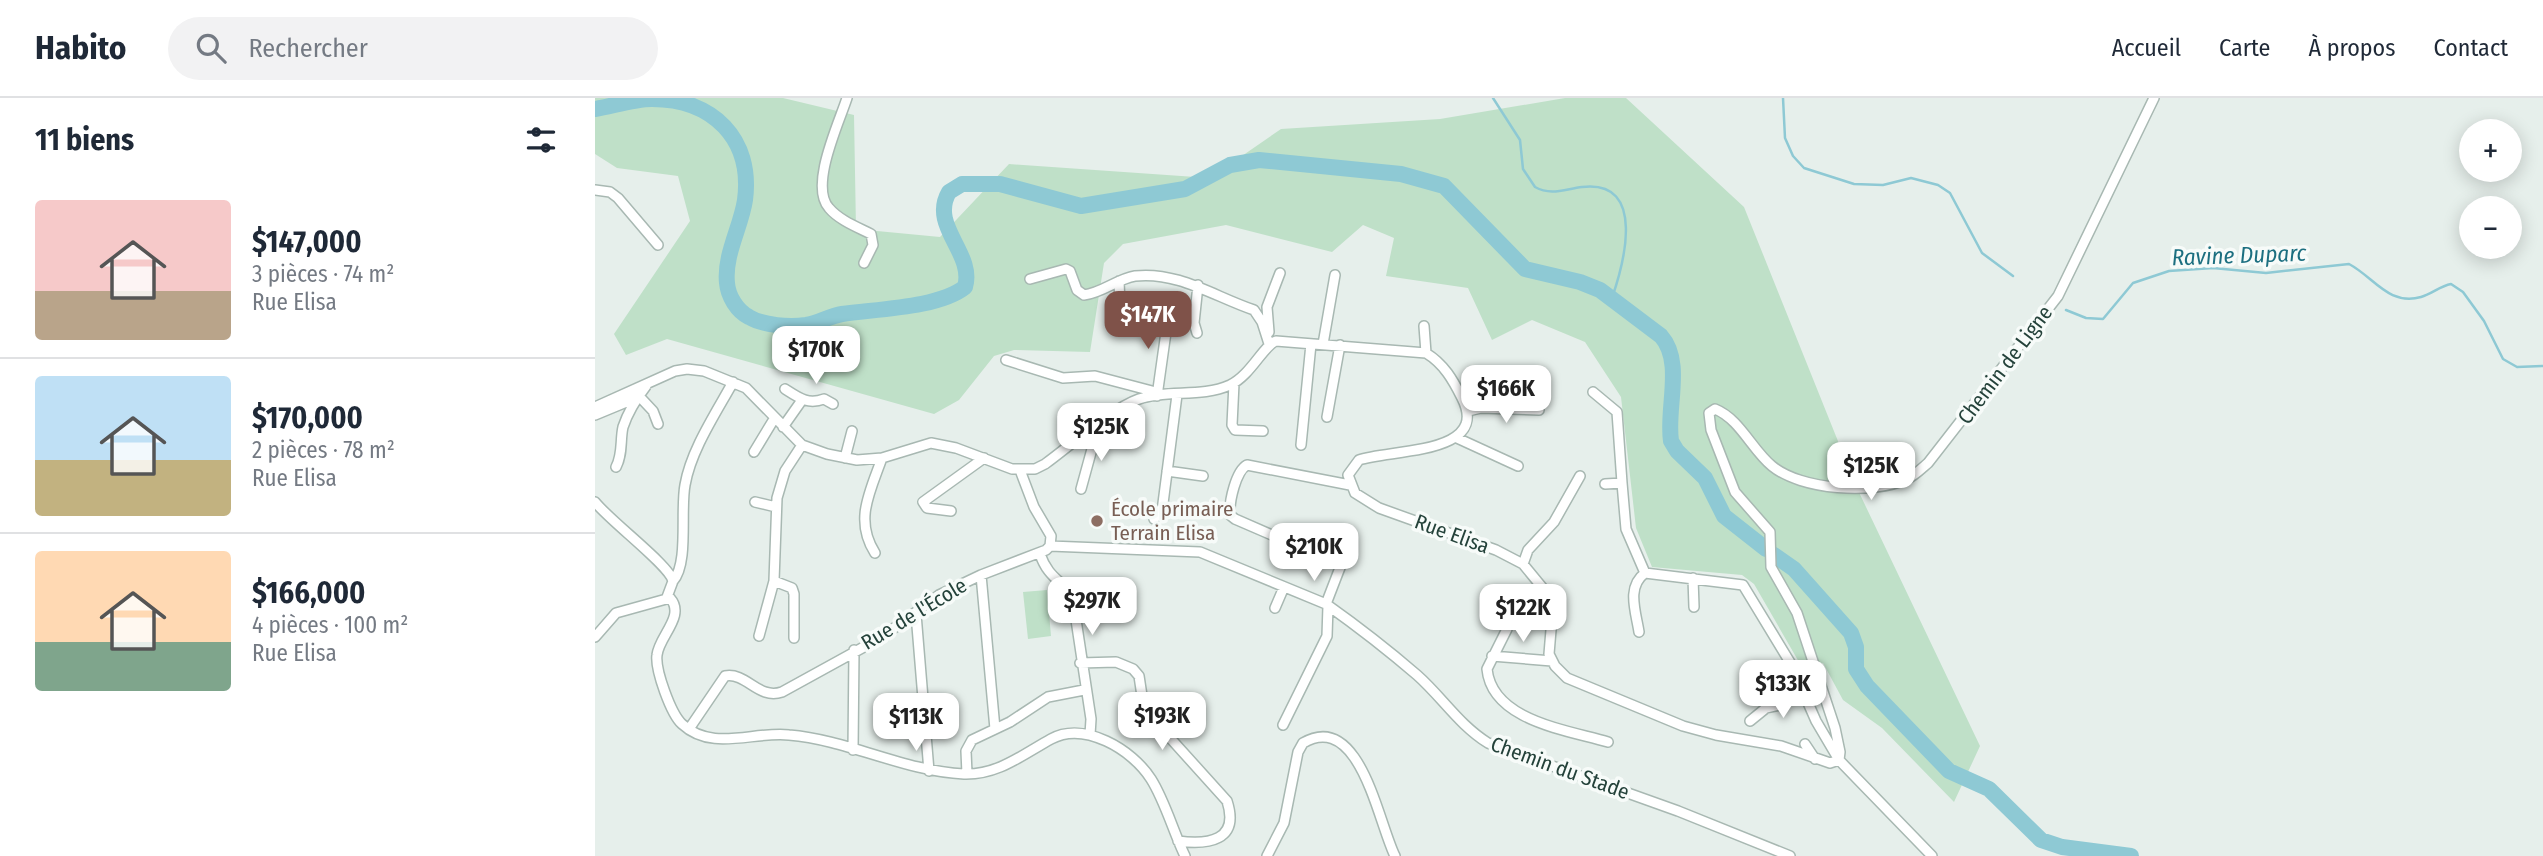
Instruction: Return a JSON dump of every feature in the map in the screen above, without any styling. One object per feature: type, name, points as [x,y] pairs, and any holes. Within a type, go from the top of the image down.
[{"type":"street","points":[[846,98],[824,168],[822,191],[829,209],[870,234],[872,250],[864,263]]},
{"type":"street","name":"Chemin de Ligne","points":[[1839,760],[1835,728],[1797,613],[1771,567],[1770,532],[1735,492],[1711,430],[1709,413],[1715,410],[1725,415],[1773,467],[1793,479],[1819,486],[1858,488],[1884,486],[1906,480],[1928,463],[2058,296],[2154,98]]},
{"type":"street","points":[[595,190],[610,192],[618,198],[658,245]]},
{"type":"street","points":[[1030,279],[1066,269],[1070,271],[1077,290],[1084,295],[1119,281],[1144,276],[1198,285],[1230,303],[1254,310],[1262,322],[1269,344]]},
{"type":"street","points":[[595,407],[675,371],[687,369],[746,388],[802,445],[845,458],[882,458],[931,443],[1020,470],[1035,469],[1129,404],[1157,396],[1207,392],[1234,383],[1254,367],[1269,344],[1267,307],[1280,273]]},
{"type":"street","points":[[1323,344],[1335,275]]},
{"type":"street","points":[[1119,281],[1120,306],[1125,325]]},
{"type":"street","points":[[1197,333],[1193,323],[1198,285]]},
{"type":"street","points":[[1157,396],[1169,311]]},
{"type":"street","points":[[1423,326],[1426,353]]},
{"type":"street","points":[[1269,344],[1287,341],[1426,353],[1445,368],[1468,411],[1467,427],[1457,438],[1435,446],[1359,460],[1348,475],[1350,485],[1247,465],[1241,469],[1230,507],[1230,514],[1235,519],[1341,565],[1327,605],[1327,635],[1283,725]]},
{"type":"street","points":[[1301,445],[1311,344]]},
{"type":"street","points":[[1327,417],[1340,345]]},
{"type":"street","points":[[1006,360],[1063,378],[1103,378],[1152,391],[1157,396]]},
{"type":"street","points":[[667,597],[681,567],[685,482],[708,427],[733,382]]},
{"type":"street","points":[[1234,383],[1232,425],[1235,430],[1263,431]]},
{"type":"street","points":[[616,467],[621,456],[623,428],[637,397],[647,385]]},
{"type":"street","points":[[785,389],[802,400],[813,402],[824,399],[833,404]]},
{"type":"street","points":[[1593,392],[1617,412],[1626,529],[1645,573]]},
{"type":"street","points":[[1154,519],[1162,511],[1177,396]]},
{"type":"street","points":[[595,415],[637,397]]},
{"type":"street","points":[[637,397],[653,411],[658,424]]},
{"type":"street","points":[[783,427],[802,400]]},
{"type":"street","points":[[1468,411],[1481,408],[1539,410]]},
{"type":"street","points":[[754,452],[775,419]]},
{"type":"street","points":[[1081,489],[1090,449],[1099,426]]},
{"type":"street","points":[[845,458],[852,431]]},
{"type":"street","points":[[1457,438],[1518,466]]},
{"type":"street","points":[[759,636],[774,581],[776,507],[785,471],[802,445]]},
{"type":"street","points":[[875,552],[864,531],[863,517],[882,458]]},
{"type":"street","points":[[951,511],[927,508],[923,502],[984,458]]},
{"type":"street","points":[[1020,470],[1034,507],[1051,536],[1050,546]]},
{"type":"street","points":[[1167,471],[1203,476]]},
{"type":"street","points":[[1523,564],[1528,550],[1554,522],[1580,476]]},
{"type":"street","points":[[1605,484],[1622,483]]},
{"type":"street","name":"Rue Elisa","points":[[1350,485],[1355,493],[1379,508],[1496,550],[1523,564],[1539,580],[1551,604],[1552,661]]},
{"type":"street","points":[[595,502],[612,523],[667,568],[673,581]]},
{"type":"street","points":[[755,502],[776,507]]},
{"type":"street","name":"Rue de l'École","points":[[689,729],[725,676],[738,677],[767,694],[777,694],[882,637],[939,595],[981,575],[1040,554],[1050,546]]},
{"type":"street","name":"Chemin du Stade","points":[[1050,546],[1200,552],[1327,605],[1419,676],[1468,728],[1488,743],[1678,811],[1790,856]]},
{"type":"street","points":[[1040,554],[1051,578],[1070,594],[1091,719],[1090,735]]},
{"type":"street","points":[[1645,573],[1743,584],[1791,664],[1839,760],[1932,856]]},
{"type":"street","points":[[1639,632],[1633,595],[1635,584],[1645,573]]},
{"type":"street","points":[[981,575],[995,729]]},
{"type":"street","points":[[1693,578],[1694,607]]},
{"type":"street","points":[[774,581],[792,588],[795,638]]},
{"type":"street","points":[[1276,608],[1284,587]]},
{"type":"street","points":[[595,637],[616,614],[667,597]]},
{"type":"street","points":[[667,597],[675,604],[675,615],[658,649],[658,667],[674,712],[689,729],[701,736],[726,740],[789,735],[823,740],[929,771],[967,774],[1009,765],[1063,733],[1090,735],[1131,758],[1149,776],[1185,856]]},
{"type":"street","points":[[916,614],[929,771]]},
{"type":"street","points":[[1507,629],[1492,656],[1487,674],[1496,691],[1514,711],[1608,742]]},
{"type":"street","name":"Rue de l'École","points":[[853,750],[854,650]]},
{"type":"street","points":[[1492,656],[1552,661],[1566,678],[1583,690],[1683,726],[1716,735],[1781,746],[1830,763],[1839,760]]},
{"type":"street","points":[[1080,663],[1116,662],[1133,669],[1139,676],[1144,709],[1227,801],[1230,818],[1222,835],[1211,842],[1178,841]]},
{"type":"street","points":[[967,774],[969,743],[1048,696],[1084,690]]},
{"type":"street","points":[[1750,721],[1766,708],[1780,705],[1791,695],[1804,693]]},
{"type":"street","points":[[1267,856],[1283,823],[1298,752],[1303,743],[1322,736],[1335,738],[1346,747],[1364,772],[1395,856]]},
{"type":"street","points":[[1805,744],[1815,759]]},
{"type":"green space","points":[[595,98],[783,98],[854,115],[856,229],[940,237],[1009,164],[1210,178],[1281,129],[1440,119],[1565,98],[1626,98],[1744,207],[1856,486],[1980,746],[1954,802],[1882,728],[1843,700],[1823,663],[1803,669],[1754,584],[1742,575],[1652,567],[1636,528],[1621,397],[1585,342],[1532,320],[1492,340],[1468,288],[1386,276],[1394,238],[1363,225],[1332,252],[1226,225],[1123,244],[1104,263],[1090,352],[1014,350],[994,356],[959,400],[934,414],[667,339],[626,355],[614,334],[690,221],[678,176],[617,168],[595,154]]},
{"type":"green space","points":[[1047,590],[1051,636],[1028,639],[1023,592]]},
{"type":"waterway","points":[[1493,98],[1520,140],[1523,169],[1535,187],[1552,191],[1582,187],[1603,188],[1616,196],[1623,210],[1626,228],[1625,247],[1612,298]]},
{"type":"waterway","name":"Ravine Duparc","points":[[1783,98],[1785,138],[1793,156],[1804,168],[1854,184],[1883,185],[1911,178],[1938,185],[1950,193],[1982,253],[2013,276]]},
{"type":"waterway","points":[[595,109],[645,99],[674,101],[693,106],[724,127],[735,141],[746,178],[743,210],[728,262],[729,293],[745,314],[755,320],[777,325],[806,325],[842,314],[923,303],[954,294],[965,287],[964,263],[944,216],[944,204],[949,192],[962,184],[1000,184],[1081,206],[1185,189],[1230,165],[1259,160],[1401,174],[1444,186],[1525,269],[1580,282],[1600,290],[1661,336],[1672,359],[1671,441],[1677,451],[1705,478],[1724,516],[1766,549]]},
{"type":"waterway","name":"Ravine Duparc","points":[[2066,310],[2086,318],[2103,319],[2133,283],[2169,271],[2213,268],[2266,273],[2349,264],[2390,294],[2409,299],[2421,297],[2451,284],[2463,292],[2484,321],[2503,359],[2517,367],[2543,366]]},
{"type":"waterway","points":[[1774,555],[1794,569],[1851,633],[1856,647],[1856,669],[1867,686],[1949,771],[1989,789],[2041,840],[2062,847],[2131,856]]},
{"type":"place","name":"École primaire Terrain Elisa","points":[[1097,521]]}]
